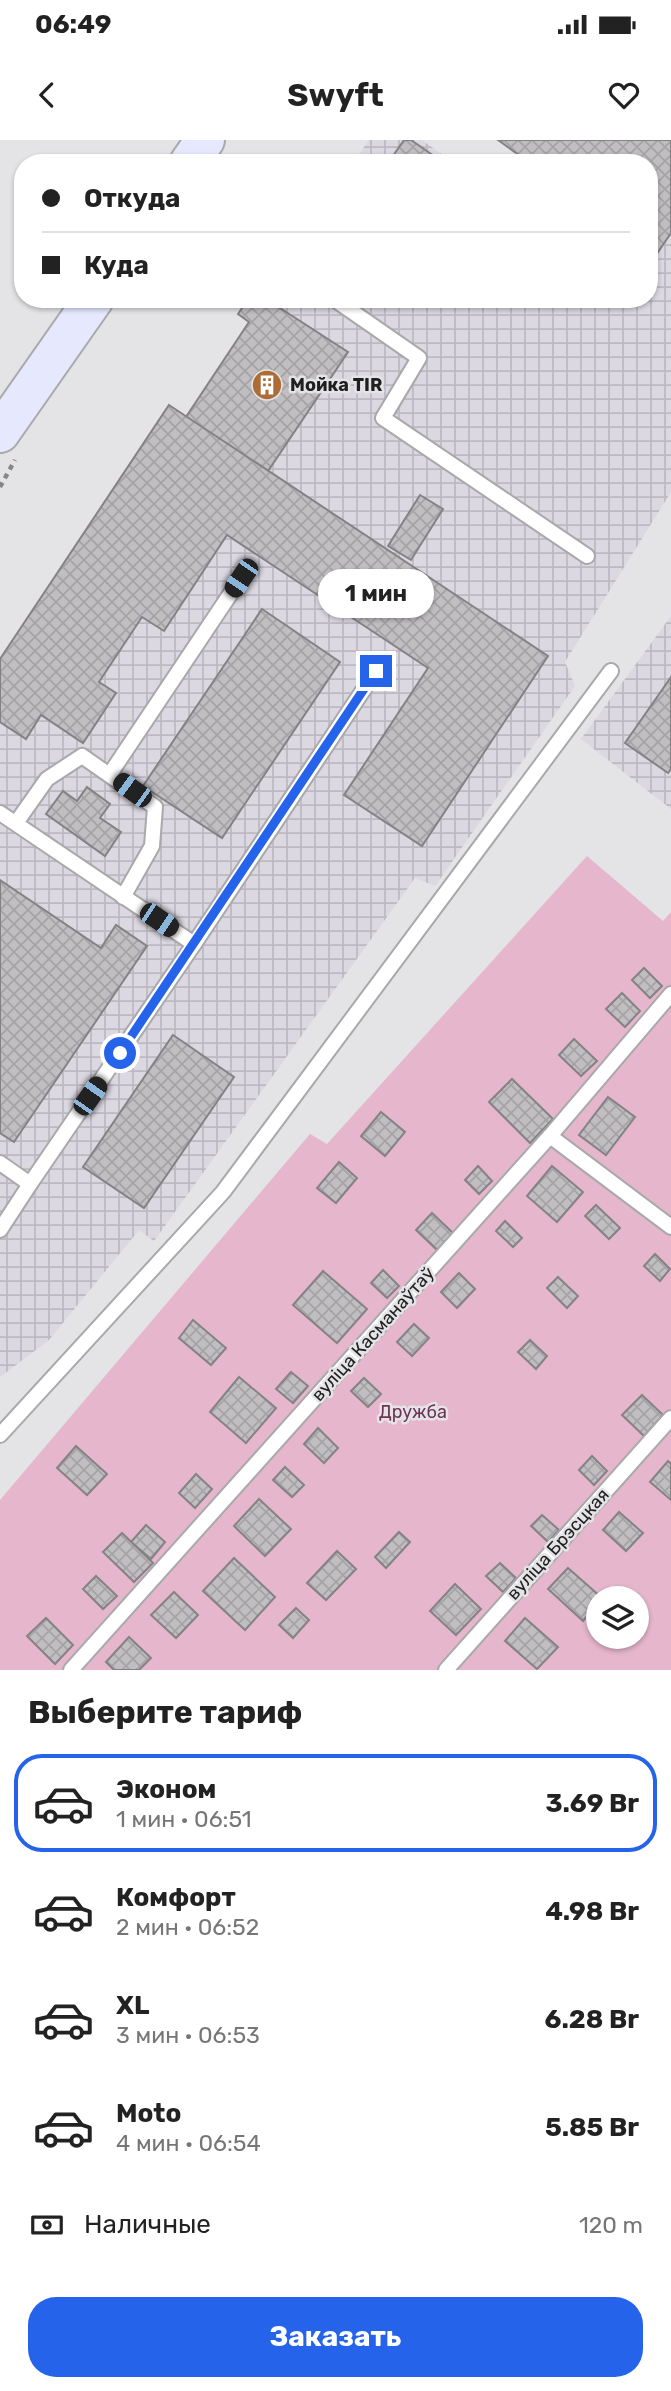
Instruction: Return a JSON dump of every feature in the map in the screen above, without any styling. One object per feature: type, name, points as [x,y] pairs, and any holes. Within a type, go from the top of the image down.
[{"type":"main road","points":[[0,433],[88,308]]},
{"type":"lane","points":[[347,308],[419,358],[383,418],[587,556]]},
{"type":"lane","points":[[110,774],[241,578]]},
{"type":"lane","points":[[0,1230],[376,671]]},
{"type":"lane","points":[[0,1435],[223,1192],[611,671]]},
{"type":"lane","points":[[16,823],[47,779],[82,757],[110,774],[155,807],[152,846],[123,897]]},
{"type":"lane","points":[[0,813],[194,944]]},
{"type":"lane","name":"вуліца Касманаўтаў","points":[[71,1670],[550,1136],[671,994]]},
{"type":"lane","points":[[550,1136],[671,1227]]},
{"type":"lane","points":[[0,1163],[30,1184]]},
{"type":"lane","name":"вуліца Брэсцкая","points":[[446,1670],[671,1418]]},
{"type":"shaded area","points":[[369,140],[422,140],[441,154],[359,154]]},
{"type":"shaded area","points":[[497,140],[671,140],[671,492],[565,662],[575,686],[435,886],[415,878],[154,1241],[139,1230],[49,1340],[0,1377],[0,659],[169,405],[186,416],[249,322],[238,314],[242,308],[658,308],[658,154],[516,154]]},
{"type":"shaded area","points":[[671,616],[671,809],[581,739]]},
{"type":"green space","name":"Дружба","points":[[587,856],[663,921],[671,912],[671,1670],[0,1670],[0,1500],[310,1134],[327,1144]]},
{"type":"building","points":[[404,140],[411,140],[431,154],[394,154]]},
{"type":"building","points":[[498,140],[671,140],[671,233],[658,252],[658,154],[517,154]]},
{"type":"building","name":"Мойка TIR","points":[[242,308],[280,308],[348,352],[268,471],[186,417],[249,322],[238,314]]},
{"type":"building","points":[[169,405],[548,656],[422,846],[344,795],[428,668],[227,535],[164,631],[142,617],[99,682],[116,693],[83,743],[41,715],[26,739],[0,722],[0,659]]},
{"type":"building","points":[[420,495],[443,509],[411,560],[388,546]]},
{"type":"building","points":[[262,609],[340,662],[222,838],[143,786]]},
{"type":"building","points":[[671,677],[671,769],[668,773],[625,743]]},
{"type":"building","points":[[87,787],[110,804],[100,818],[121,832],[105,856],[46,814],[63,791],[77,801]]},
{"type":"building","points":[[0,880],[101,948],[116,925],[147,946],[14,1142],[0,1133]]},
{"type":"building","points":[[644,968],[662,986],[650,998],[632,980]]},
{"type":"building","points":[[622,993],[640,1011],[625,1027],[606,1009]]},
{"type":"building","points":[[173,1035],[234,1077],[144,1208],[83,1167]]},
{"type":"building","points":[[574,1039],[597,1061],[581,1076],[559,1055]]},
{"type":"building","points":[[512,1079],[553,1119],[530,1143],[489,1102]]},
{"type":"building","points":[[608,1097],[635,1117],[606,1155],[579,1135]]},
{"type":"building","points":[[381,1112],[405,1132],[385,1156],[361,1136]]},
{"type":"building","points":[[339,1162],[357,1178],[336,1203],[317,1188]]},
{"type":"building","points":[[478,1166],[492,1181],[479,1194],[465,1180]]},
{"type":"building","points":[[552,1166],[583,1192],[557,1222],[527,1196]]},
{"type":"building","points":[[596,1205],[620,1228],[609,1239],[585,1216]]},
{"type":"building","points":[[432,1213],[453,1233],[437,1250],[416,1230]]},
{"type":"building","points":[[505,1221],[522,1238],[513,1247],[496,1231]]},
{"type":"building","points":[[655,1254],[670,1269],[660,1281],[644,1266]]},
{"type":"building","points":[[383,1270],[399,1286],[387,1298],[371,1283]]},
{"type":"building","points":[[323,1271],[367,1309],[337,1343],[293,1305]]},
{"type":"building","points":[[459,1273],[475,1289],[457,1308],[441,1292]]},
{"type":"building","points":[[558,1277],[578,1296],[567,1308],[547,1288]]},
{"type":"building","points":[[193,1320],[226,1348],[211,1365],[179,1338]]},
{"type":"building","points":[[414,1324],[429,1338],[412,1356],[397,1342]]},
{"type":"building","points":[[530,1340],[547,1356],[536,1369],[518,1352]]},
{"type":"building","points":[[291,1372],[308,1386],[293,1403],[276,1389]]},
{"type":"building","points":[[239,1377],[276,1408],[246,1443],[210,1412]]},
{"type":"building","points":[[364,1378],[381,1394],[368,1407],[351,1391]]},
{"type":"building","points":[[642,1395],[663,1415],[644,1436],[622,1415]]},
{"type":"building","points":[[318,1428],[338,1448],[324,1463],[304,1444]]},
{"type":"building","points":[[76,1446],[107,1474],[87,1495],[57,1468]]},
{"type":"building","points":[[592,1456],[607,1471],[594,1485],[579,1470]]},
{"type":"building","points":[[668,1461],[671,1464],[671,1500],[650,1482]]},
{"type":"building","points":[[285,1467],[304,1485],[292,1497],[273,1480]]},
{"type":"building","points":[[196,1474],[212,1489],[195,1508],[179,1493]]},
{"type":"building","points":[[259,1499],[291,1529],[265,1556],[234,1526]]},
{"type":"building","points":[[619,1512],[643,1533],[626,1551],[603,1530]]},
{"type":"building","points":[[542,1515],[559,1530],[548,1542],[531,1526]]},
{"type":"building","points":[[146,1525],[165,1542],[151,1559],[131,1542]]},
{"type":"building","points":[[399,1532],[410,1542],[386,1568],[375,1557]]},
{"type":"building","points":[[122,1533],[153,1563],[134,1582],[103,1552]]},
{"type":"building","points":[[337,1551],[356,1569],[326,1600],[307,1583]]},
{"type":"building","points":[[234,1558],[275,1597],[245,1630],[203,1591]]},
{"type":"building","points":[[500,1563],[516,1578],[503,1592],[486,1576]]},
{"type":"building","points":[[568,1568],[588,1586],[586,1586],[586,1617],[583,1621],[548,1589]]},
{"type":"building","points":[[96,1576],[117,1596],[103,1609],[83,1589]]},
{"type":"building","points":[[455,1584],[481,1609],[456,1635],[430,1611]]},
{"type":"building","points":[[174,1592],[198,1615],[176,1638],[151,1615]]},
{"type":"building","points":[[296,1608],[309,1620],[293,1638],[279,1625]]},
{"type":"building","points":[[46,1618],[73,1645],[55,1664],[27,1636]]},
{"type":"building","points":[[525,1618],[558,1647],[537,1669],[505,1641]]},
{"type":"building","points":[[129,1637],[151,1658],[139,1670],[114,1670],[106,1662]]},
{"type":"place","name":"Мойка TIR","points":[[267,385]]},
{"type":"route","points":[[120,1053],[376,671]]}]
